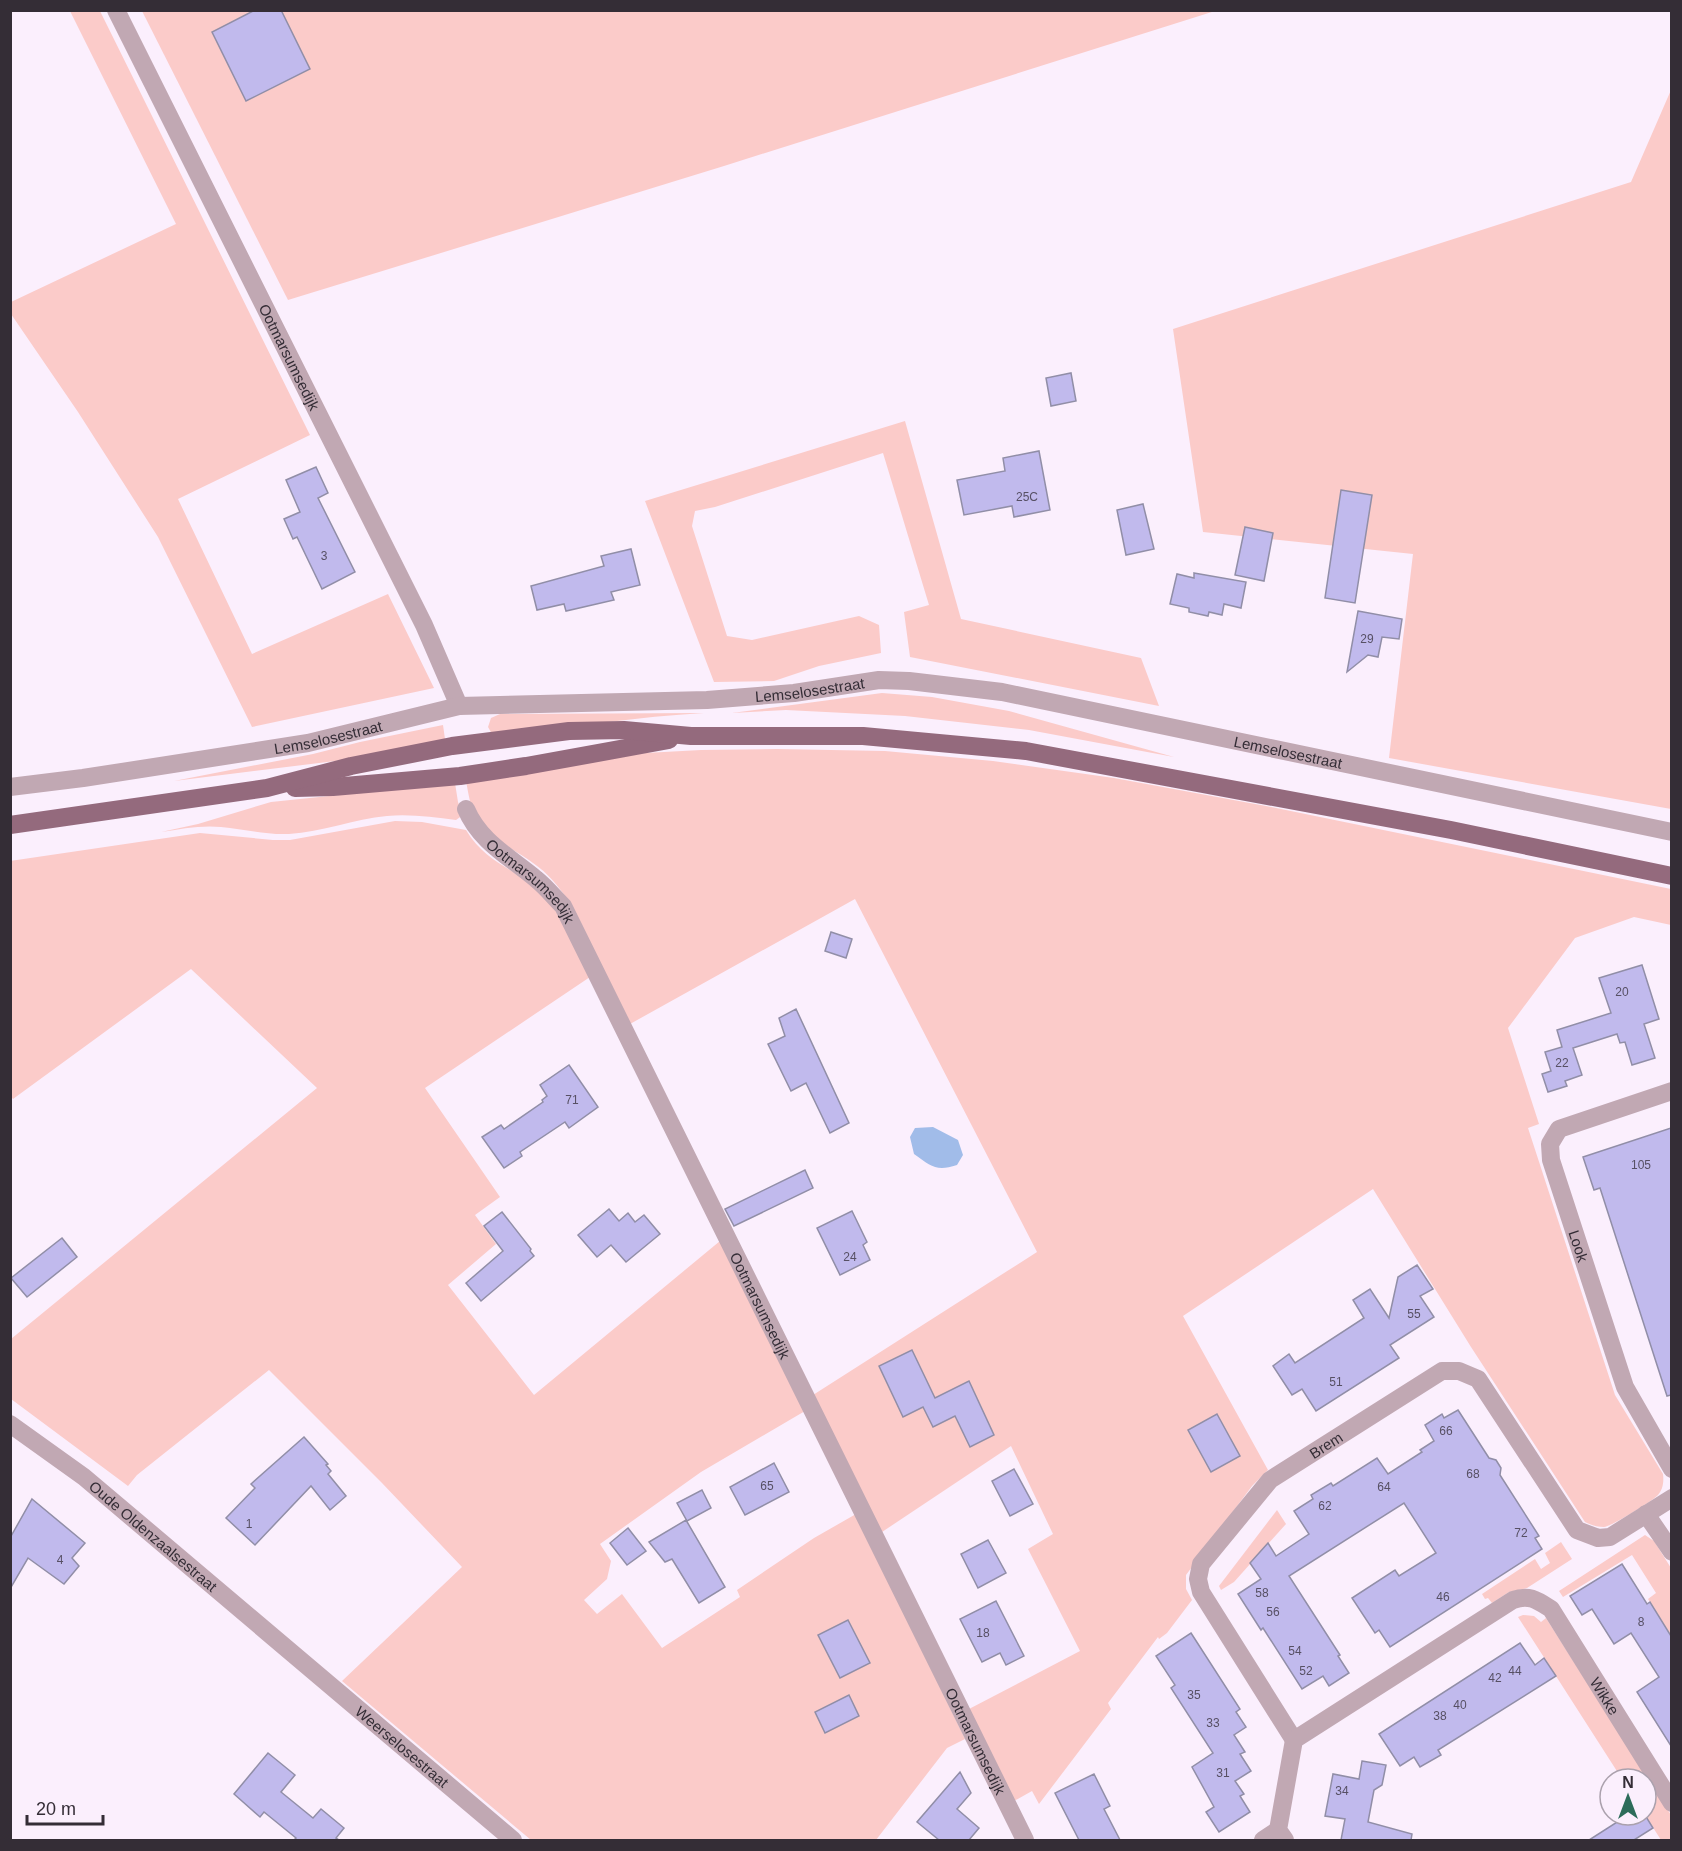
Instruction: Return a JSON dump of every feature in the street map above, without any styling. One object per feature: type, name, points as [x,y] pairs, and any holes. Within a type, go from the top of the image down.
[{"type":"main road","points":[[10,825],[267,788],[351,766],[488,741],[569,731],[624,730],[691,736],[863,736],[1026,752],[1428,825],[1671,876]]},
{"type":"main road","points":[[267,788],[333,788],[460,776],[691,736]]},
{"type":"street","name":"Ootmarsumsedijk","points":[[116,10],[424,625],[459,706]]},
{"type":"street","name":"Lemselosestraat","points":[[10,787],[308,743],[459,706],[707,700],[794,693],[879,680],[909,681],[1002,692],[1671,832]]},
{"type":"street","name":"Ootmarsumsedijk","points":[[466,809],[472,823],[485,838],[536,879],[563,906],[1018,1837]]},
{"type":"street","name":"Look","points":[[1671,1091],[1559,1129],[1550,1144],[1551,1160],[1617,1365],[1635,1407],[1671,1468]]},
{"type":"street","name":"Brem","points":[[1294,1740],[1201,1592],[1198,1579],[1202,1564],[1270,1480],[1442,1371],[1459,1371],[1478,1379],[1577,1530],[1598,1538],[1610,1538],[1646,1514]]},
{"type":"street","name":"Oude Oldenzaalsestraat","points":[[10,1424],[84,1477],[291,1652]]},
{"type":"street","points":[[1671,1498],[1646,1514],[1671,1552]]},
{"type":"street","name":"Wikke","points":[[1294,1740],[1513,1600],[1530,1596],[1551,1609],[1671,1803]]},
{"type":"street","name":"Weerselosestraat","points":[[291,1652],[513,1840]]},
{"type":"street","points":[[1263,1840],[1282,1835],[1294,1740]]},
{"type":"shaded area","points":[[70,11],[100,11],[310,435],[178,499],[252,654],[388,594],[434,688],[252,727],[158,537],[78,412],[11,314],[11,302],[176,224]]},
{"type":"shaded area","points":[[142,11],[1215,11],[724,166],[288,300]]},
{"type":"shaded area","points":[[1671,90],[1671,809],[1389,758],[1413,554],[1203,532],[1173,329],[1631,182]]},
{"type":"shaded area","points":[[905,421],[961,619],[1141,658],[1159,706],[910,657],[904,612],[929,605],[883,453],[715,507],[695,511],[692,526],[727,636],[752,640],[859,616],[879,625],[881,653],[819,666],[774,681],[714,682],[645,501]]},
{"type":"shaded area","points":[[882,693],[932,697],[1009,711],[1174,757],[1029,730],[905,716],[786,710],[732,713]]},
{"type":"shaded area","points":[[704,713],[492,734],[488,727],[491,718],[500,714]]},
{"type":"shaded area","points":[[443,725],[445,739],[440,748],[174,781],[313,754]]},
{"type":"shaded area","points":[[777,749],[885,751],[993,761],[1114,778],[1266,806],[1671,889],[1671,925],[1634,917],[1575,938],[1508,1028],[1539,1124],[1528,1128],[1615,1395],[1663,1474],[1663,1486],[1659,1494],[1639,1509],[1608,1526],[1599,1527],[1585,1522],[1471,1347],[1373,1189],[1183,1316],[1268,1470],[1252,1486],[1186,1575],[1186,1589],[1192,1600],[1167,1633],[1159,1639],[1158,1637],[1108,1703],[1111,1709],[1039,1804],[1032,1791],[1014,1801],[969,1709],[1080,1651],[1028,1549],[1053,1534],[1011,1446],[882,1532],[813,1395],[1037,1252],[855,899],[630,1024],[568,900],[543,871],[480,825],[472,810],[466,781],[645,753]]},
{"type":"shaded area","points":[[455,783],[463,815],[456,820],[387,816],[289,834],[214,827],[161,832],[198,824],[271,802]]},
{"type":"shaded area","points":[[395,821],[422,822],[466,830],[473,841],[490,857],[528,881],[546,898],[567,930],[590,977],[425,1088],[500,1197],[475,1215],[496,1244],[448,1285],[534,1395],[720,1241],[805,1411],[701,1472],[600,1544],[611,1561],[607,1579],[584,1600],[597,1614],[622,1594],[662,1648],[740,1597],[737,1590],[814,1538],[856,1514],[965,1739],[947,1748],[876,1840],[531,1840],[342,1681],[462,1567],[269,1370],[137,1475],[128,1486],[11,1399],[11,1339],[317,1088],[191,969],[13,1099],[10,1095],[10,861],[200,833],[290,840]]},
{"type":"shaded area","points":[[1277,1510],[1286,1524],[1234,1582],[1221,1590],[1219,1586]]},
{"type":"shaded area","points":[[1645,1535],[1654,1541],[1671,1568],[1671,1635],[1648,1599],[1656,1593],[1632,1555],[1563,1597],[1559,1591]]},
{"type":"shaded area","points":[[1561,1542],[1572,1559],[1527,1588],[1509,1592],[1492,1603],[1488,1598],[1485,1599],[1482,1594],[1535,1559],[1541,1569],[1550,1563],[1545,1553]]},
{"type":"shaded area","points":[[1534,1616],[1541,1622],[1546,1618],[1641,1767],[1614,1767],[1518,1617]]},
{"type":"shaded area","points":[[1658,1795],[1671,1815],[1671,1840],[1661,1840],[1653,1827],[1658,1827]]},
{"type":"water","points":[[933,1127],[958,1140],[963,1155],[957,1165],[944,1168],[934,1167],[914,1154],[910,1137],[915,1128]]},
{"type":"building","points":[[255,10],[281,10],[310,69],[246,101],[212,32]]},
{"type":"building","points":[[1071,373],[1076,401],[1051,406],[1046,378]]},
{"type":"building","points":[[1039,451],[1050,510],[1014,517],[1012,506],[964,515],[957,480],[1005,471],[1003,458]]},
{"type":"building","points":[[316,467],[328,493],[318,498],[355,572],[322,589],[297,537],[293,539],[284,519],[300,512],[286,480]]},
{"type":"building","points":[[1341,490],[1372,495],[1355,603],[1325,598]]},
{"type":"building","points":[[1143,504],[1154,549],[1126,555],[1117,510]]},
{"type":"building","points":[[1245,527],[1273,533],[1264,581],[1235,575]]},
{"type":"building","points":[[631,549],[640,585],[611,592],[614,600],[566,611],[564,604],[537,610],[531,586],[604,566],[601,556]]},
{"type":"building","points":[[1194,573],[1246,582],[1241,608],[1224,604],[1222,615],[1209,612],[1208,616],[1189,612],[1189,608],[1170,604],[1177,574],[1194,578]]},
{"type":"building","points":[[1358,611],[1402,619],[1399,639],[1382,637],[1378,657],[1368,655],[1347,672]]},
{"type":"building","points":[[831,932],[852,939],[846,958],[825,951]]},
{"type":"building","points":[[1642,965],[1659,1019],[1644,1024],[1655,1058],[1632,1065],[1625,1042],[1620,1043],[1617,1034],[1573,1048],[1582,1075],[1565,1081],[1567,1086],[1548,1092],[1542,1074],[1551,1071],[1545,1052],[1562,1047],[1557,1030],[1611,1013],[1599,978]]},
{"type":"building","points":[[796,1009],[849,1123],[830,1133],[806,1083],[791,1091],[768,1044],[785,1036],[779,1018]]},
{"type":"building","points":[[569,1065],[598,1107],[569,1128],[565,1122],[520,1152],[522,1156],[504,1168],[482,1137],[501,1125],[504,1129],[543,1102],[542,1100],[547,1096],[540,1085]]},
{"type":"building","points":[[1671,1128],[1671,1395],[1667,1396],[1600,1188],[1594,1190],[1583,1157]]},
{"type":"building","points":[[805,1170],[813,1188],[734,1226],[725,1209]]},
{"type":"building","points":[[609,1209],[619,1221],[628,1213],[635,1222],[644,1215],[660,1234],[626,1262],[611,1245],[597,1257],[578,1235]]},
{"type":"building","points":[[852,1211],[867,1242],[863,1245],[870,1260],[840,1275],[817,1228]]},
{"type":"building","points":[[502,1212],[534,1256],[481,1301],[466,1283],[503,1251],[484,1226]]},
{"type":"building","points":[[62,1238],[77,1257],[27,1297],[11,1278]]},
{"type":"building","points":[[1417,1265],[1433,1289],[1420,1296],[1434,1317],[1390,1345],[1399,1358],[1316,1411],[1302,1389],[1292,1395],[1273,1366],[1289,1354],[1295,1363],[1364,1318],[1353,1300],[1370,1289],[1389,1318],[1398,1277]]},
{"type":"building","points":[[912,1350],[935,1398],[969,1381],[994,1435],[970,1447],[955,1416],[933,1427],[923,1407],[903,1417],[879,1366]]},
{"type":"building","points":[[1458,1410],[1489,1458],[1496,1460],[1501,1468],[1500,1475],[1539,1536],[1535,1538],[1542,1549],[1390,1647],[1379,1630],[1375,1633],[1352,1598],[1395,1570],[1399,1576],[1436,1553],[1404,1503],[1289,1576],[1340,1655],[1338,1656],[1349,1673],[1329,1686],[1323,1676],[1302,1689],[1238,1594],[1261,1579],[1250,1563],[1268,1543],[1276,1556],[1309,1534],[1294,1511],[1313,1499],[1311,1495],[1331,1483],[1333,1486],[1377,1458],[1388,1474],[1422,1452],[1420,1450],[1434,1441],[1425,1425],[1442,1414],[1444,1418]]},
{"type":"building","points":[[1217,1414],[1240,1456],[1211,1472],[1188,1430]]},
{"type":"building","points":[[304,1437],[328,1464],[326,1465],[331,1471],[328,1474],[346,1496],[330,1510],[311,1486],[255,1545],[226,1518],[255,1488],[251,1484]]},
{"type":"building","points":[[774,1463],[789,1492],[745,1515],[730,1487]]},
{"type":"building","points":[[1014,1469],[1033,1504],[1010,1516],[992,1481]]},
{"type":"building","points":[[702,1490],[711,1508],[687,1521],[677,1503]]},
{"type":"building","points":[[32,1499],[85,1543],[72,1558],[79,1566],[64,1584],[28,1558],[10,1589],[10,1538]]},
{"type":"building","points":[[686,1520],[725,1587],[699,1603],[672,1559],[665,1562],[649,1542]]},
{"type":"building","points":[[628,1528],[646,1551],[627,1565],[610,1543]]},
{"type":"building","points":[[988,1540],[1006,1573],[978,1588],[961,1554]]},
{"type":"building","points":[[1622,1564],[1647,1604],[1650,1602],[1671,1636],[1671,1746],[1637,1692],[1659,1677],[1631,1633],[1614,1644],[1592,1609],[1582,1615],[1570,1596]]},
{"type":"building","points":[[996,1601],[1024,1656],[1006,1665],[1000,1653],[982,1662],[960,1619]]},
{"type":"building","points":[[848,1620],[870,1663],[840,1678],[818,1635]]},
{"type":"building","points":[[1191,1633],[1240,1709],[1236,1712],[1246,1727],[1234,1735],[1245,1752],[1240,1754],[1251,1771],[1235,1781],[1244,1794],[1240,1796],[1250,1812],[1219,1832],[1206,1812],[1214,1807],[1192,1767],[1213,1753],[1171,1688],[1175,1685],[1156,1656]]},
{"type":"building","points":[[1520,1643],[1535,1665],[1544,1658],[1556,1676],[1438,1750],[1441,1755],[1420,1767],[1414,1757],[1400,1766],[1379,1734]]},
{"type":"building","points":[[849,1695],[859,1716],[825,1733],[815,1712]]},
{"type":"building","points":[[268,1753],[295,1775],[281,1792],[313,1818],[321,1809],[344,1828],[336,1838],[339,1840],[294,1840],[296,1838],[264,1812],[260,1817],[234,1794]]},
{"type":"building","points":[[1362,1761],[1386,1765],[1382,1785],[1374,1790],[1368,1822],[1412,1834],[1411,1840],[1341,1840],[1345,1819],[1325,1816],[1333,1774],[1359,1779]]},
{"type":"building","points":[[960,1772],[971,1793],[957,1809],[979,1828],[969,1840],[939,1840],[917,1822]]},
{"type":"building","points":[[1094,1774],[1110,1806],[1104,1809],[1120,1840],[1079,1840],[1055,1793]]},
{"type":"building","points":[[1609,1827],[1653,1828],[1634,1840],[1589,1840]]}]
